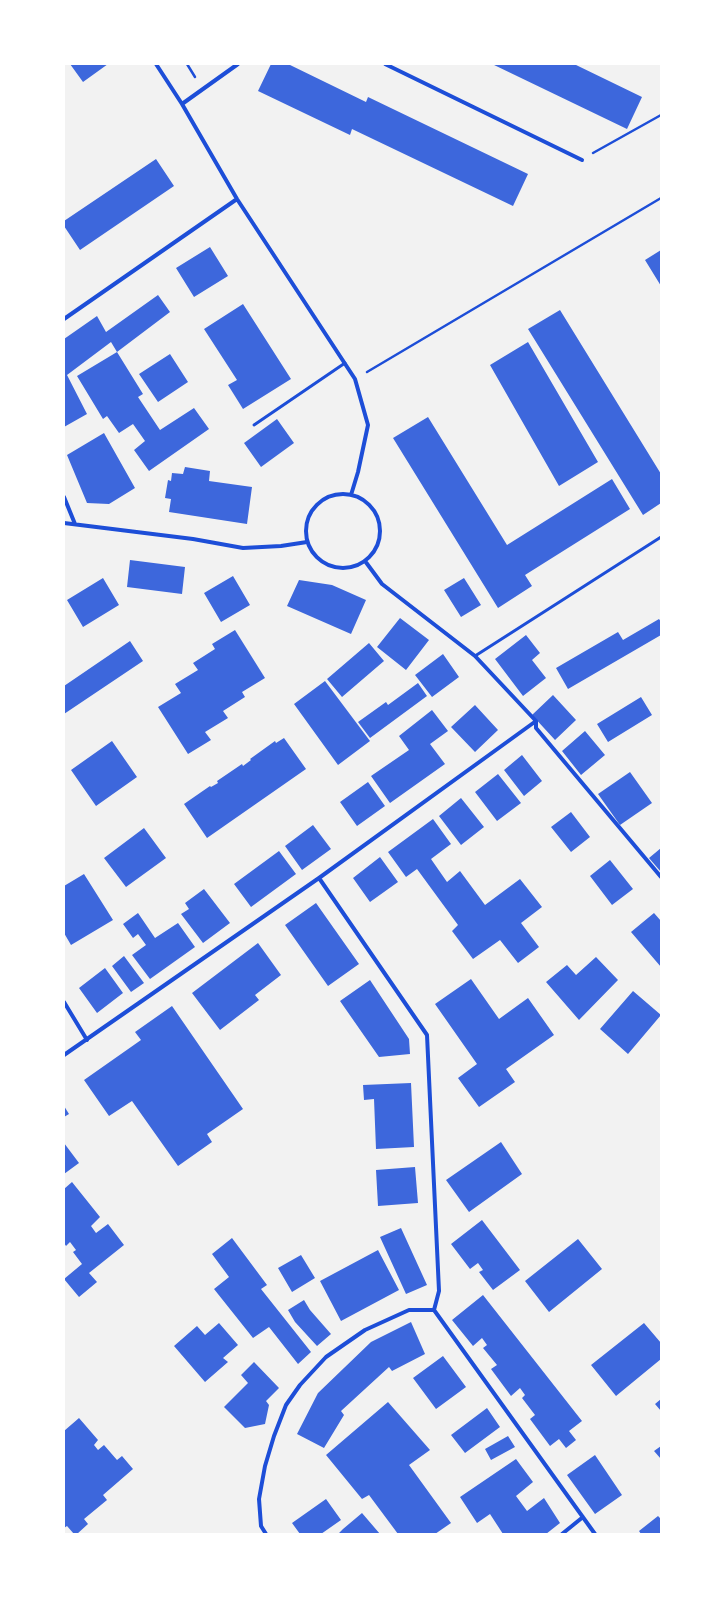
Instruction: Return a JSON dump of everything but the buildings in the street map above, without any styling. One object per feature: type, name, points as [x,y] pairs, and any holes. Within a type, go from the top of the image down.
[{"type":"street","points":[[156,64],[182,104],[237,199],[355,379],[368,425],[358,472],[351,495]]},
{"type":"street","points":[[182,104],[238,64]]},
{"type":"street","points":[[385,64],[582,160]]},
{"type":"street","points":[[64,319],[237,199]]},
{"type":"street","points":[[332,495],[351,495],[360,498],[372,508],[378,520],[380,536],[375,548],[365,561],[352,567],[338,568],[325,564],[313,554],[307,542],[306,526],[310,513],[320,501],[332,495]]},
{"type":"street","points":[[64,497],[75,524]]},
{"type":"street","points":[[64,523],[193,539],[243,548],[281,546],[307,542]]},
{"type":"street","points":[[365,561],[382,584],[475,656],[536,721],[536,728],[661,876]]},
{"type":"street","points":[[64,1055],[319,878],[536,721]]},
{"type":"street","points":[[319,878],[427,1035],[439,1291],[434,1310]]},
{"type":"street","points":[[64,1002],[87,1040]]},
{"type":"street","points":[[266,1534],[261,1526],[259,1499],[265,1466],[274,1436],[286,1405],[300,1385],[326,1357],[365,1330],[409,1310],[434,1310]]},
{"type":"street","points":[[434,1310],[595,1534]]},
{"type":"street","points":[[562,1534],[583,1517]]},
{"type":"lane","points":[[254,425],[345,363]]},
{"type":"lane","points":[[475,656],[661,537]]},
{"type":"path","points":[[582,160],[661,115]]},
{"type":"path","points":[[355,379],[661,198]]}]
